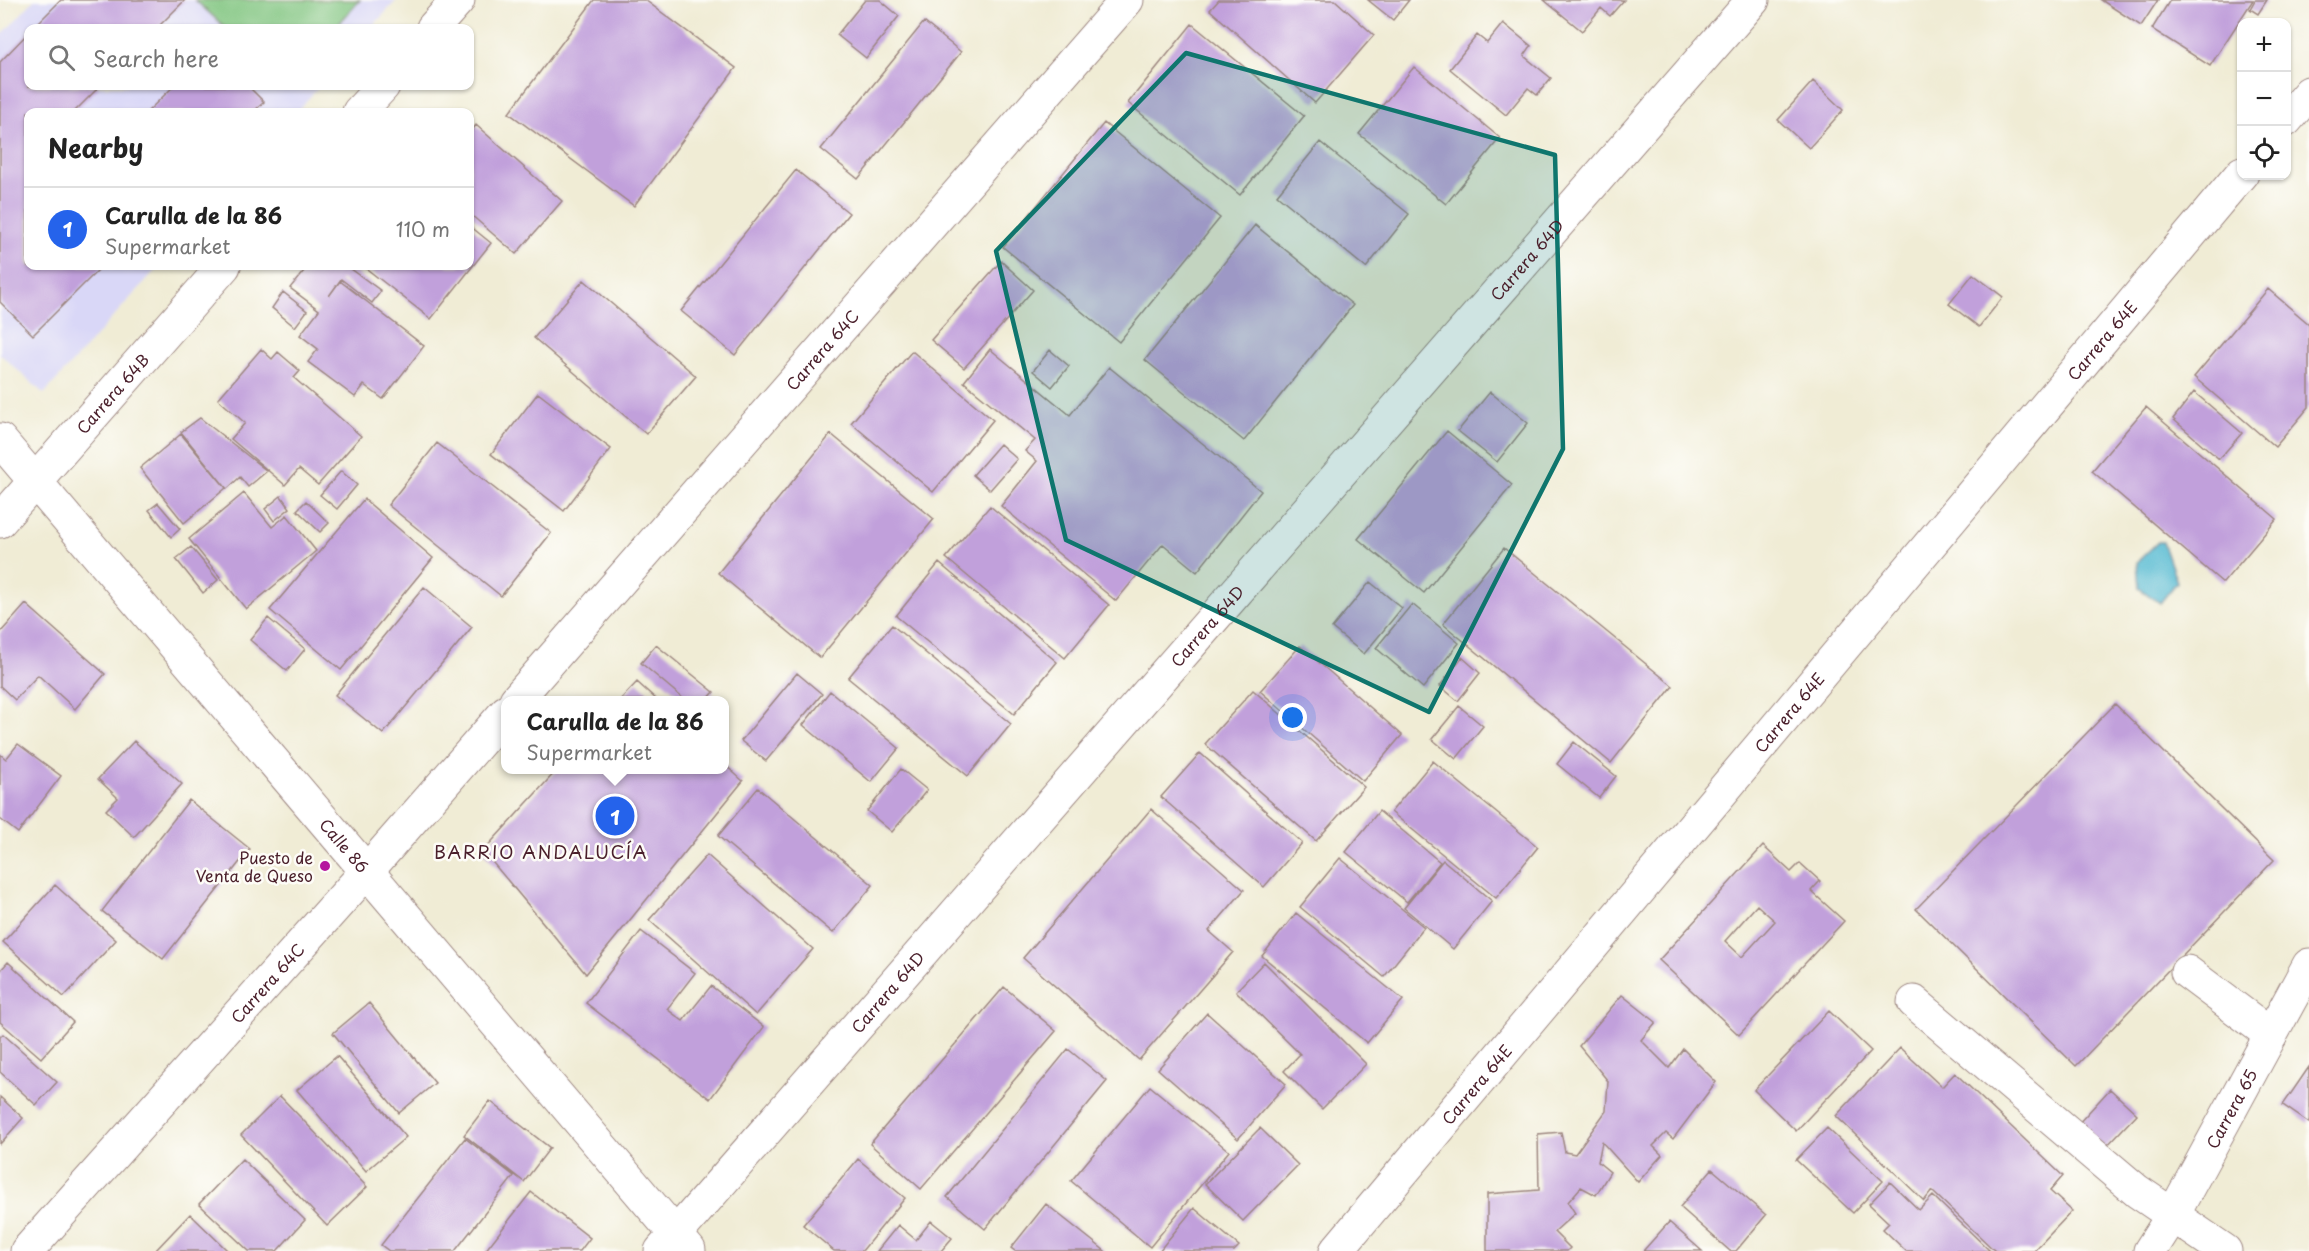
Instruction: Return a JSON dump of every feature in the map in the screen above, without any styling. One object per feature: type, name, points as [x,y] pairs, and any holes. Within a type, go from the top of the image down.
[{"type":"street","points":[[437,24],[458,0]]},
{"type":"street","name":"Carrera 64C","points":[[519,696],[1127,0]]},
{"type":"street","name":"Carrera 64D","points":[[676,1245],[1753,0]]},
{"type":"street","points":[[363,108],[379,90]]},
{"type":"street","points":[[2291,114],[2309,93]]},
{"type":"street","name":"Carrera 64E","points":[[1336,1251],[2237,178]]},
{"type":"street","name":"Carrera 64B","points":[[0,521],[221,270]]},
{"type":"street","name":"Calle 86","points":[[0,440],[367,871],[676,1245]]},
{"type":"street","name":"Carrera 64C","points":[[27,1251],[501,718]]},
{"type":"street","name":"Carrera 65","points":[[2150,1251],[2173,1215],[2309,965]]},
{"type":"street","points":[[2187,972],[2271,1035]]},
{"type":"street","points":[[1914,1002],[2137,1191],[2225,1251]]},
{"type":"highlighted area","points":[[1186,53],[1555,155],[1563,449],[1429,712],[1066,540],[996,251]]},
{"type":"shaded area","points":[[34,0],[397,0],[375,24],[24,24],[24,90],[316,90],[300,108],[24,108],[24,270],[155,270],[44,394],[0,354],[0,37]]},
{"type":"green space","points":[[195,0],[360,0],[339,24],[222,24]]},
{"type":"water","points":[[2158,542],[2163,542],[2177,582],[2160,603],[2139,588],[2137,562]]},
{"type":"building","points":[[61,0],[185,0],[161,24],[37,24]]},
{"type":"building","points":[[594,0],[645,0],[736,68],[634,206],[509,113]]},
{"type":"building","points":[[865,0],[880,0],[899,16],[866,58],[837,35]]},
{"type":"building","points":[[1219,0],[1335,0],[1374,35],[1315,103],[1210,10]]},
{"type":"building","points":[[1368,0],[1409,0],[1393,20]]},
{"type":"building","points":[[1544,0],[1624,0],[1610,16],[1601,8],[1582,31]]},
{"type":"building","points":[[2101,0],[2158,0],[2141,26]]},
{"type":"building","points":[[2170,0],[2253,0],[2241,18],[2237,18],[2237,25],[2210,66],[2152,29]]},
{"type":"building","points":[[2255,0],[2267,0],[2258,14],[2250,9]]},
{"type":"building","points":[[924,22],[961,52],[858,179],[821,149]]},
{"type":"building","points":[[1503,23],[1531,46],[1524,56],[1551,78],[1537,95],[1528,88],[1506,115],[1450,69],[1477,35],[1487,43]]},
{"type":"building","points":[[1192,24],[1304,116],[1240,195],[1128,103]]},
{"type":"building","points":[[24,37],[24,90],[96,90],[78,108],[24,108],[24,270],[98,270],[33,335],[0,302],[0,62]]},
{"type":"building","points":[[1414,67],[1500,138],[1446,204],[1359,134]]},
{"type":"building","points":[[1813,81],[1843,110],[1809,148],[1778,120]]},
{"type":"building","points":[[170,90],[252,90],[264,102],[257,108],[151,108]]},
{"type":"building","points":[[1104,123],[1220,218],[1119,342],[1003,247]]},
{"type":"building","points":[[476,125],[562,201],[516,254],[474,217],[474,128]]},
{"type":"building","points":[[1320,142],[1409,214],[1366,268],[1277,195]]},
{"type":"building","points":[[796,170],[849,213],[735,355],[681,311]]},
{"type":"building","points":[[1255,225],[1353,305],[1244,441],[1145,360]]},
{"type":"building","points":[[474,229],[491,243],[474,265]]},
{"type":"building","points":[[1001,261],[1033,290],[964,368],[931,340]]},
{"type":"building","points":[[305,270],[352,270],[381,291],[372,303],[341,279],[329,296],[340,281],[424,346],[383,399],[364,385],[355,397],[308,362],[318,349],[300,335],[319,310],[290,288]]},
{"type":"building","points":[[368,270],[470,270],[431,319]]},
{"type":"building","points":[[1973,274],[2003,297],[1979,327],[1949,304]]},
{"type":"building","points":[[584,280],[696,376],[646,434],[534,338]]},
{"type":"building","points":[[2268,289],[2309,324],[2309,407],[2275,447],[2194,377]]},
{"type":"building","points":[[283,292],[307,311],[295,327],[272,308]]},
{"type":"building","points":[[261,349],[272,359],[278,352],[300,371],[294,378],[361,436],[318,485],[299,469],[285,485],[231,439],[245,423],[218,399]]},
{"type":"building","points":[[990,349],[1070,415],[1109,367],[1261,491],[1197,572],[1163,544],[1116,601],[1001,506],[1037,461],[1025,451],[1035,440],[964,382]]},
{"type":"building","points":[[1050,350],[1069,366],[1052,387],[1033,371]]},
{"type":"building","points":[[912,351],[993,420],[933,492],[851,423]]},
{"type":"building","points":[[1490,392],[1528,423],[1497,462],[1458,431]]},
{"type":"building","points":[[2194,392],[2242,433],[2219,459],[2173,419]]},
{"type":"building","points":[[538,393],[611,449],[564,511],[491,454]]},
{"type":"building","points":[[2146,407],[2277,519],[2223,583],[2092,471]]},
{"type":"building","points":[[200,418],[267,471],[248,487],[240,477],[227,489],[181,432]]},
{"type":"building","points":[[1447,431],[1512,485],[1424,593],[1358,539]]},
{"type":"building","points":[[181,434],[226,488],[184,523],[140,468]]},
{"type":"building","points":[[831,434],[934,519],[820,658],[718,573]]},
{"type":"building","points":[[437,443],[551,533],[501,596],[388,505]]},
{"type":"building","points":[[1000,444],[1017,459],[990,490],[973,475]]},
{"type":"building","points":[[341,471],[357,485],[337,509],[320,495]]},
{"type":"building","points":[[244,493],[272,527],[287,515],[316,551],[246,609],[189,539]]},
{"type":"building","points":[[281,496],[290,508],[274,521],[265,509]]},
{"type":"building","points":[[364,499],[433,558],[341,670],[270,610]]},
{"type":"building","points":[[306,501],[329,523],[320,532],[297,510]]},
{"type":"building","points":[[158,503],[180,529],[171,537],[149,510]]},
{"type":"building","points":[[990,506],[1109,605],[1065,658],[946,558]]},
{"type":"building","points":[[191,547],[218,580],[203,593],[176,559]]},
{"type":"building","points":[[1504,548],[1673,686],[1611,763],[1443,624]]},
{"type":"building","points":[[939,563],[1057,662],[1014,714],[896,616]]},
{"type":"building","points":[[1370,582],[1402,608],[1364,654],[1332,628]]},
{"type":"building","points":[[424,587],[472,627],[383,734],[335,695]]},
{"type":"building","points":[[26,604],[105,674],[75,709],[38,675],[15,700],[0,686],[0,633]]},
{"type":"building","points":[[1412,604],[1459,643],[1423,688],[1376,648]]},
{"type":"building","points":[[268,618],[305,649],[287,671],[250,640]]},
{"type":"building","points":[[892,625],[1011,724],[968,776],[848,678]]},
{"type":"building","points":[[656,645],[714,692],[710,696],[680,696],[641,663]]},
{"type":"building","points":[[1300,646],[1402,735],[1363,781],[1260,691]]},
{"type":"building","points":[[1462,657],[1480,673],[1458,701],[1440,686]]},
{"type":"building","points":[[797,673],[822,694],[766,761],[741,741]]},
{"type":"building","points":[[637,682],[653,696],[624,696]]},
{"type":"building","points":[[1253,690],[1364,787],[1316,841],[1205,744]]},
{"type":"building","points":[[830,691],[899,748],[871,782],[803,725]]},
{"type":"building","points":[[2115,704],[2274,860],[2076,1066],[1916,909]]},
{"type":"building","points":[[1459,706],[1483,726],[1456,759],[1432,739]]},
{"type":"building","points":[[134,741],[182,784],[134,837],[106,810],[118,798],[98,779]]},
{"type":"building","points":[[1574,742],[1616,776],[1599,798],[1557,764]]},
{"type":"building","points":[[18,744],[61,776],[18,833],[0,819],[0,754],[6,759]]},
{"type":"building","points":[[1200,753],[1302,843],[1264,887],[1161,797]]},
{"type":"building","points":[[1433,761],[1538,847],[1496,898],[1391,812]]},
{"type":"building","points":[[729,768],[743,781],[586,974],[483,851],[553,774],[729,774]]},
{"type":"building","points":[[901,769],[927,790],[892,832],[867,811]]},
{"type":"building","points":[[758,788],[873,885],[833,933],[718,836]]},
{"type":"building","points":[[189,800],[250,849],[163,959],[102,911]]},
{"type":"building","points":[[1151,809],[1244,890],[1209,931],[1233,952],[1139,1060],[1023,958]]},
{"type":"building","points":[[1379,811],[1440,862],[1407,902],[1346,852]]},
{"type":"building","points":[[1763,846],[1791,872],[1800,863],[1820,881],[1811,891],[1844,921],[1739,1035],[1659,960]],"holes":[[[1757,905],[1775,921],[1742,957],[1725,941]]]},
{"type":"building","points":[[707,855],[813,949],[756,1015],[649,920]]},
{"type":"building","points":[[1340,858],[1424,927],[1384,977],[1300,907]]},
{"type":"building","points":[[1443,860],[1492,901],[1453,949],[1404,908]]},
{"type":"building","points":[[55,885],[116,940],[64,997],[3,942]]},
{"type":"building","points":[[1296,913],[1403,1000],[1367,1043],[1262,956]]},
{"type":"building","points":[[641,931],[695,973],[667,1009],[683,1021],[711,986],[764,1027],[710,1099],[586,1003]]},
{"type":"building","points":[[8,962],[73,1022],[41,1058],[0,1022],[0,971]]},
{"type":"building","points":[[1264,962],[1366,1064],[1322,1109],[1284,1071],[1300,1054],[1236,991]]},
{"type":"building","points":[[1004,987],[1056,1031],[921,1189],[870,1144]]},
{"type":"building","points":[[1622,995],[1656,1022],[1641,1040],[1669,1068],[1683,1049],[1716,1082],[1673,1139],[1666,1133],[1653,1146],[1662,1155],[1638,1182],[1602,1142],[1598,1162],[1610,1172],[1596,1195],[1581,1187],[1568,1202],[1575,1213],[1554,1232],[1570,1248],[1567,1251],[1487,1251],[1487,1194],[1539,1190],[1538,1134],[1561,1132],[1565,1152],[1575,1154],[1606,1111],[1608,1081],[1579,1046]]},
{"type":"building","points":[[369,1003],[435,1083],[399,1113],[333,1033]]},
{"type":"building","points":[[1829,1011],[1871,1051],[1796,1131],[1754,1090]]},
{"type":"building","points":[[1207,1013],[1286,1084],[1238,1139],[1158,1069]]},
{"type":"building","points":[[3,1034],[57,1082],[36,1105],[0,1072],[0,1037]]},
{"type":"building","points":[[1900,1048],[1942,1087],[1955,1073],[2063,1176],[2050,1191],[2072,1211],[2034,1251],[1995,1251],[1932,1191],[1924,1201],[1836,1116]]},
{"type":"building","points":[[1068,1049],[1107,1081],[985,1229],[947,1197]]},
{"type":"building","points":[[337,1056],[406,1137],[366,1171],[297,1090]]},
{"type":"building","points":[[2309,1067],[2309,1123],[2283,1105]]},
{"type":"building","points":[[1150,1086],[1229,1151],[1150,1247],[1071,1181]]},
{"type":"building","points":[[2110,1089],[2137,1114],[2104,1149],[2077,1125]]},
{"type":"building","points":[[280,1096],[367,1187],[327,1226],[241,1135]]},
{"type":"building","points":[[0,1097],[23,1118],[0,1144]]},
{"type":"building","points":[[490,1101],[550,1148],[524,1182],[464,1135]]},
{"type":"building","points":[[1260,1128],[1298,1165],[1243,1221],[1205,1184]]},
{"type":"building","points":[[1827,1128],[1883,1181],[1853,1213],[1796,1160]]},
{"type":"building","points":[[465,1138],[514,1176],[455,1251],[389,1251],[381,1245]]},
{"type":"building","points":[[242,1159],[305,1220],[277,1251],[249,1251],[199,1204]]},
{"type":"building","points":[[858,1159],[905,1198],[862,1251],[834,1251],[803,1225]]},
{"type":"building","points":[[1712,1169],[1766,1215],[1736,1251],[1730,1251],[1680,1207]]},
{"type":"building","points":[[1890,1182],[1919,1210],[1933,1196],[1990,1251],[1906,1251],[1883,1229],[1889,1223],[1869,1204]]},
{"type":"building","points":[[531,1192],[590,1238],[580,1251],[485,1251]]},
{"type":"building","points":[[1046,1204],[1105,1251],[1015,1251],[1011,1248]]},
{"type":"building","points":[[1194,1208],[1239,1246],[1234,1251],[1159,1251]]},
{"type":"building","points":[[190,1214],[228,1251],[155,1251]]},
{"type":"building","points":[[931,1221],[952,1238],[941,1251],[877,1251],[898,1225],[916,1240]]},
{"type":"building","points":[[1669,1222],[1702,1251],[1643,1251]]},
{"type":"place","name":"Carulla de la 86","points":[[615,816]]},
{"type":"place","name":"Puesto de Venta de Queso","points":[[325,866]]},
{"type":"district","name":"BARRIO ANDALUCÍA","points":[[541,851]]}]
